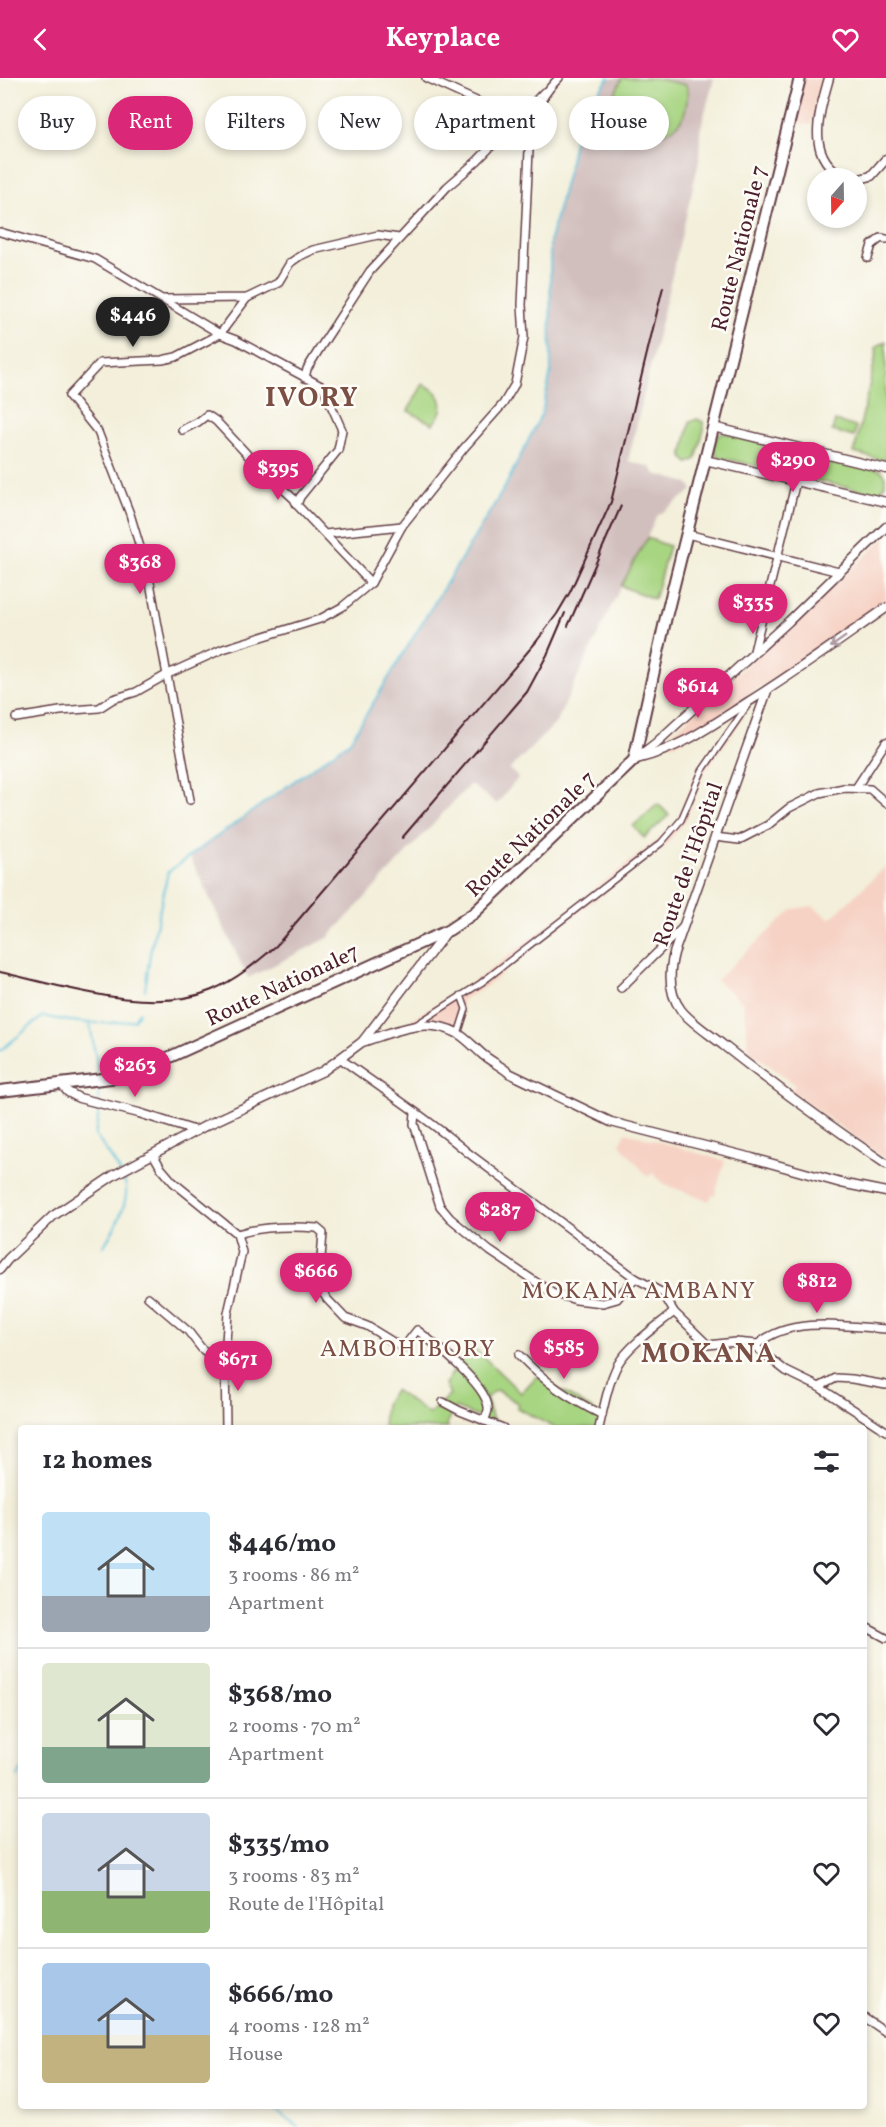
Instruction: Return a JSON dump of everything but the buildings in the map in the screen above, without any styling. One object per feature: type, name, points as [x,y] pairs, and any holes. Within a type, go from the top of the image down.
[{"type":"main road","name":"Route Nationale 7","points":[[449,930],[474,913],[634,760],[713,427],[800,78]]},
{"type":"main road","name":"Route Nationale7","points":[[62,1085],[128,1076],[449,930]]},
{"type":"main road","points":[[0,1091],[62,1085]]},
{"type":"street","points":[[426,78],[466,96]]},
{"type":"street","points":[[540,96],[559,78]]},
{"type":"street","points":[[829,78],[818,117],[817,135],[822,153],[832,168]]},
{"type":"street","points":[[16,718],[99,708],[113,699],[136,692],[168,674],[223,649],[320,619],[342,607],[371,583],[402,526],[464,448],[503,404],[515,384],[524,337],[522,305],[530,128],[534,113],[548,88]]},
{"type":"street","points":[[305,378],[346,305],[370,271],[447,187],[487,150]]},
{"type":"street","points":[[867,177],[871,176],[885,161]]},
{"type":"street","points":[[0,232],[95,260],[220,334],[236,340],[323,387],[342,430],[338,450],[300,497],[297,505]]},
{"type":"street","points":[[161,299],[247,298],[278,283],[290,263],[313,250],[378,235],[399,238]]},
{"type":"street","points":[[868,258],[872,245],[881,238],[886,239]]},
{"type":"street","points":[[190,800],[149,577],[130,514],[98,432],[69,396],[100,363],[176,357],[220,334],[247,298]]},
{"type":"street","points":[[182,430],[207,415],[216,421],[257,465],[294,499],[297,505],[371,583]]},
{"type":"street","points":[[713,427],[886,469]]},
{"type":"street","points":[[754,651],[804,449]]},
{"type":"street","points":[[705,460],[886,502]]},
{"type":"street","points":[[325,534],[402,526]]},
{"type":"street","points":[[634,760],[656,743],[886,527]]},
{"type":"street","points":[[687,534],[839,572]]},
{"type":"street","points":[[634,760],[663,752],[696,736],[767,692],[886,608]]},
{"type":"street","name":"Route de l'Hôpital","points":[[767,692],[681,929],[669,972],[672,993],[681,1011],[808,1111],[886,1164]]},
{"type":"street","points":[[362,1042],[417,1025],[461,995],[482,984],[661,843],[681,820],[702,771],[750,701]]},
{"type":"street","points":[[856,788],[886,742]]},
{"type":"street","points":[[715,837],[739,840],[768,825],[789,808],[819,793],[844,788],[870,789],[886,802]]},
{"type":"street","points":[[621,988],[681,929]]},
{"type":"street","points":[[0,1269],[53,1216],[114,1174],[196,1131],[323,1071],[341,1059],[362,1042],[449,930]]},
{"type":"street","points":[[458,1034],[466,1009],[461,995]]},
{"type":"street","points":[[417,1025],[438,1026],[458,1034],[493,1063],[611,1122],[841,1183],[886,1192]]},
{"type":"street","points":[[341,1059],[446,1134],[635,1278],[663,1293],[674,1312],[708,1346],[735,1342],[758,1344],[767,1336],[801,1326],[886,1329]]},
{"type":"street","points":[[62,1085],[68,1092],[80,1098],[196,1131]]},
{"type":"street","points":[[415,1113],[414,1124],[440,1206],[450,1218],[490,1251],[552,1293],[576,1300],[603,1303],[616,1299],[635,1278]]},
{"type":"street","points":[[153,1154],[173,1182],[237,1234],[242,1252],[228,1313],[225,1354],[226,1425]]},
{"type":"street","points":[[237,1234],[254,1229],[317,1228],[323,1233],[321,1258],[315,1266],[314,1273],[316,1282],[327,1299],[345,1318],[367,1326],[403,1347],[417,1330],[448,1355],[485,1395],[489,1409],[484,1420]]},
{"type":"street","points":[[148,1297],[188,1331],[202,1349],[210,1355],[225,1354]]},
{"type":"street","points":[[600,1425],[619,1362],[629,1350],[674,1312]]},
{"type":"street","points":[[751,1344],[786,1371],[819,1387],[886,1431]]},
{"type":"street","points":[[519,1355],[554,1388],[602,1415]]},
{"type":"street","points":[[819,1387],[836,1378],[886,1385]]},
{"type":"street","points":[[443,1402],[496,1425]]},
{"type":"street","points":[[867,1628],[886,1638]]},
{"type":"street","points":[[867,2019],[886,2032]]},
{"type":"shaded area","points":[[609,78],[714,78],[700,131],[699,161],[628,461],[651,467],[655,474],[688,483],[693,490],[656,517],[556,723],[510,769],[518,778],[497,804],[470,784],[328,938],[248,978],[189,855],[350,741],[505,487],[542,413],[551,372],[550,240],[572,150],[669,150],[669,96],[596,96]]},
{"type":"shaded area","points":[[804,78],[826,78],[811,125],[793,122]]},
{"type":"shaded area","points":[[886,537],[886,603],[818,651],[745,697],[695,734],[673,745],[668,737]]},
{"type":"shaded area","points":[[739,713],[744,717],[705,771],[686,820],[665,846],[527,952],[488,985],[462,1000],[462,1017],[459,1028],[433,1022],[412,1024],[410,1020],[481,977],[659,839],[679,818],[697,770]]},
{"type":"shaded area","points":[[886,866],[886,1160],[791,1091],[795,1085],[749,1050],[743,1003],[716,980],[793,909],[813,906],[830,919]]},
{"type":"shaded area","points":[[626,1132],[725,1161],[715,1195],[712,1195],[709,1201],[664,1184],[653,1173],[648,1177],[620,1144]]},
{"type":"green space","points":[[622,78],[654,78],[686,85],[687,91],[686,107],[681,120],[669,130],[669,96],[614,96]]},
{"type":"green space","points":[[886,341],[886,461],[854,453],[877,351],[875,348]]},
{"type":"green space","points":[[423,384],[435,392],[441,401],[441,412],[433,424],[408,411]]},
{"type":"green space","points":[[697,419],[703,422],[704,429],[696,459],[688,463],[682,457],[690,422]]},
{"type":"green space","points":[[835,421],[856,427],[854,437],[832,431]]},
{"type":"green space","points":[[725,433],[788,449],[793,458],[791,464],[783,472],[718,457],[714,449],[715,441],[718,435]]},
{"type":"green space","points":[[820,456],[880,470],[885,475],[885,484],[880,491],[874,493],[813,480],[809,467],[813,458]]},
{"type":"green space","points":[[647,538],[669,546],[654,599],[621,586]]},
{"type":"green space","points":[[658,804],[669,815],[644,838],[633,826]]},
{"type":"green space","points":[[471,1345],[521,1393],[537,1376],[601,1415],[599,1425],[549,1425],[517,1408],[519,1404],[497,1390],[486,1398],[494,1423],[455,1408],[447,1425],[383,1425],[385,1404],[394,1390],[429,1414],[450,1394],[445,1384]]},
{"type":"waterway","points":[[145,990],[150,954],[168,872],[350,741],[505,487],[542,413],[551,372],[550,240],[568,171],[578,120],[609,78]]},
{"type":"waterway","points":[[0,1051],[43,1016],[77,1022],[111,1023],[134,1020],[139,1012]]},
{"type":"waterway","points":[[90,1024],[98,1072]]},
{"type":"waterway","points":[[98,1089],[99,1100]]},
{"type":"waterway","points":[[100,1106],[95,1135],[119,1170],[126,1190],[120,1216],[103,1247]]},
{"type":"waterway","points":[[273,2109],[299,2127]]},
{"type":"railway","points":[[0,972],[107,996],[162,1000],[188,997],[221,986],[238,976],[276,946],[536,642],[570,592],[611,502],[663,287]]},
{"type":"railway","points":[[568,626],[621,506]]},
{"type":"railway","points":[[402,838],[527,692],[547,655],[565,613]]},
{"type":"district","name":"IVORY","points":[[312,396]]},
{"type":"district","name":"MOKANA AMBANY","points":[[639,1290]]},
{"type":"district","name":"AMBOHIBORY","points":[[408,1348]]},
{"type":"district","name":"MOKANA","points":[[709,1352]]}]
